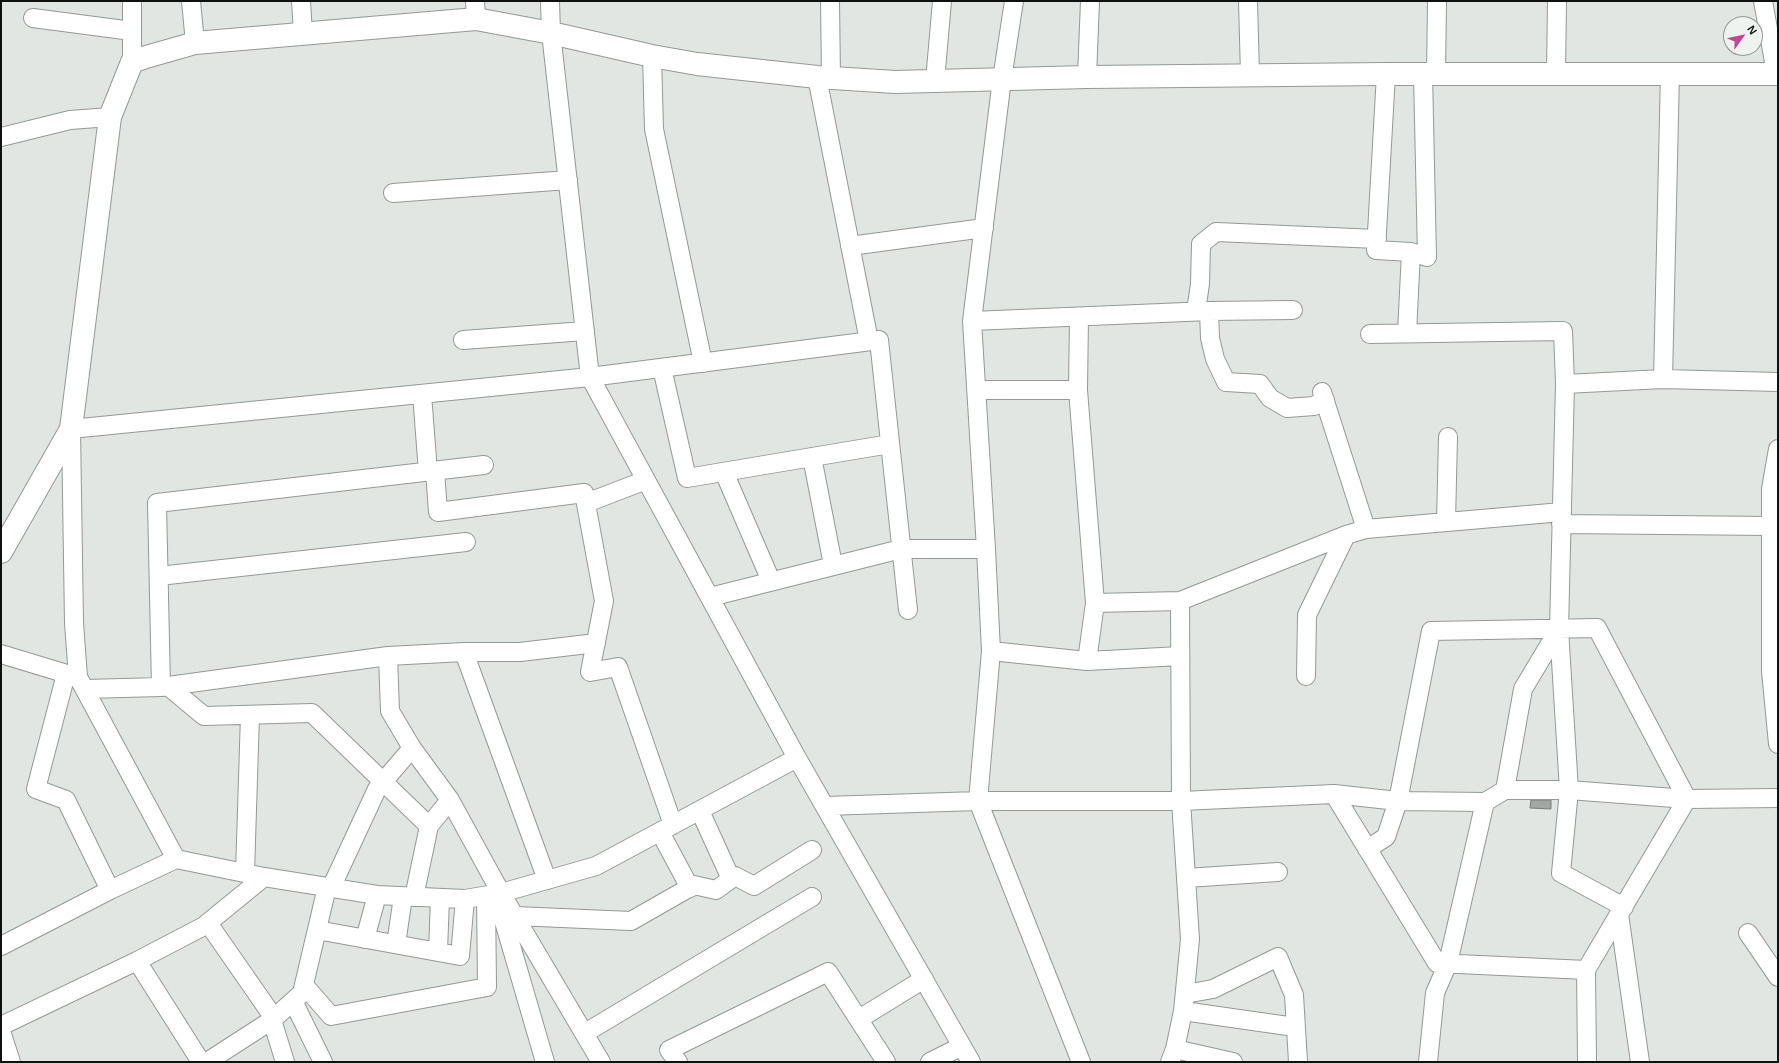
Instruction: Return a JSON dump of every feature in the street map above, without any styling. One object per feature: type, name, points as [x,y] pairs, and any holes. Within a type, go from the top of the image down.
[{"type":"main road","points":[[1,552],[71,429],[110,117],[132,62],[195,43],[303,33],[476,10],[552,33],[652,56],[697,64],[824,77],[895,82],[1087,77],[1250,75],[1556,73],[1777,74]]},
{"type":"street","points":[[132,1],[132,62]]},
{"type":"street","points":[[191,1],[195,43]]},
{"type":"street","points":[[301,1],[303,33]]},
{"type":"street","points":[[550,1],[552,33],[590,377],[797,758],[971,1062]]},
{"type":"street","points":[[830,1],[824,77],[850,246],[869,341]]},
{"type":"street","points":[[935,81],[942,1]]},
{"type":"street","points":[[1014,1],[1002,79],[972,321],[991,651],[978,801],[1081,1062]]},
{"type":"street","points":[[1087,77],[1090,1]]},
{"type":"street","points":[[1248,1],[1250,75]]},
{"type":"street","points":[[1386,74],[1376,250],[1411,252],[1427,256],[1430,74],[1437,1]]},
{"type":"street","points":[[1556,73],[1557,1]]},
{"type":"street","points":[[1763,1],[1777,74]]},
{"type":"street","points":[[33,18],[132,31]]},
{"type":"street","points":[[652,56],[654,129],[703,363]]},
{"type":"street","points":[[1663,379],[1670,73]]},
{"type":"street","points":[[1,137],[70,120],[110,117]]},
{"type":"street","points":[[393,193],[568,180]]},
{"type":"street","points":[[850,246],[984,228]]},
{"type":"street","points":[[1366,530],[1323,396],[1314,406],[1287,408],[1270,398],[1260,384],[1226,382],[1215,359],[1202,311],[1200,284],[1201,244],[1216,232],[1377,239]]},
{"type":"street","points":[[1406,333],[1411,252]]},
{"type":"street","points":[[972,321],[1202,311],[1293,310]]},
{"type":"street","points":[[1079,317],[1078,390],[1095,603],[1087,661]]},
{"type":"street","points":[[463,340],[585,331]]},
{"type":"street","points":[[1370,334],[1563,331],[1565,384],[1559,629],[1569,790],[1561,874],[1621,910]]},
{"type":"street","points":[[110,890],[66,800],[36,789],[76,680],[71,429],[590,377],[879,340],[908,610]]},
{"type":"street","points":[[662,368],[687,478],[890,444]]},
{"type":"street","points":[[1565,384],[1663,379],[1778,382]]},
{"type":"street","points":[[976,390],[1078,390]]},
{"type":"street","points":[[422,394],[431,471],[438,512],[584,493]]},
{"type":"street","points":[[1446,522],[1448,437]]},
{"type":"street","points":[[1778,449],[1771,489],[1778,744]]},
{"type":"street","points":[[812,457],[833,565]]},
{"type":"street","points":[[164,686],[159,576],[158,503],[484,465]]},
{"type":"street","points":[[724,472],[771,580]]},
{"type":"street","points":[[584,493],[589,502],[646,480]]},
{"type":"street","points":[[584,493],[604,601],[590,672],[618,667],[666,829],[690,888]]},
{"type":"street","points":[[1095,603],[1180,601],[1346,535],[1366,530],[1446,522],[1562,518],[1771,526]]},
{"type":"street","points":[[1306,676],[1307,615],[1346,535]]},
{"type":"street","points":[[159,576],[466,542]]},
{"type":"street","points":[[710,597],[771,580],[901,548],[986,549]]},
{"type":"street","points":[[1180,601],[1181,801],[1190,939],[1184,1002],[1173,1055],[1233,1062]]},
{"type":"street","points":[[1367,849],[1386,837],[1398,801],[1431,631],[1597,628],[1687,799]]},
{"type":"street","points":[[1504,790],[1523,689],[1559,629]]},
{"type":"street","points":[[1,654],[76,680],[164,686],[388,656],[464,652],[520,652],[596,643]]},
{"type":"street","points":[[991,651],[1087,661],[1180,656]]},
{"type":"street","points":[[464,652],[547,880]]},
{"type":"street","points":[[388,656],[390,711],[412,748],[450,800],[495,895],[545,1062]]},
{"type":"street","points":[[76,680],[176,859]]},
{"type":"street","points":[[164,686],[204,716],[312,713],[429,826]]},
{"type":"street","points":[[245,873],[250,715]]},
{"type":"street","points":[[207,1062],[273,1019],[302,993],[329,887],[377,789],[412,748]]},
{"type":"street","points":[[1,946],[110,890],[176,859],[264,877],[377,894],[465,899],[495,895],[596,866],[797,758]]},
{"type":"street","points":[[825,806],[978,801],[1181,801],[1334,794],[1398,801],[1485,802],[1504,790],[1569,790],[1687,799],[1778,798]]},
{"type":"street","points":[[1334,794],[1437,963],[1586,970]]},
{"type":"street","points":[[1587,1062],[1586,970],[1687,799]]},
{"type":"street","points":[[396,944],[429,826],[450,800]]},
{"type":"street","points":[[1428,1062],[1434,993],[1448,963],[1485,802]]},
{"type":"street","points":[[700,811],[731,879]]},
{"type":"street","points":[[515,916],[631,921],[694,885],[716,890],[735,876],[754,886],[812,850]]},
{"type":"street","points":[[1186,878],[1278,872]]},
{"type":"street","points":[[1,1026],[137,962],[208,923],[264,877]]},
{"type":"street","points":[[365,939],[377,894]]},
{"type":"street","points":[[495,895],[515,916],[585,1033],[596,1060]]},
{"type":"street","points":[[304,985],[331,1016],[487,988],[495,895]]},
{"type":"street","points":[[585,1033],[812,897]]},
{"type":"street","points":[[438,952],[440,898]]},
{"type":"street","points":[[317,930],[460,956],[465,899]]},
{"type":"street","points":[[1621,910],[1640,1062]]},
{"type":"street","points":[[208,923],[273,1019],[285,1062]]},
{"type":"street","points":[[1748,933],[1778,977]]},
{"type":"street","points":[[1184,1002],[1214,989],[1278,957],[1294,995],[1298,1062]]},
{"type":"street","points":[[137,962],[201,1062]]},
{"type":"street","points":[[678,1062],[669,1050],[828,972],[886,1062]]},
{"type":"street","points":[[859,1019],[924,979]]},
{"type":"street","points":[[293,1001],[323,1062]]},
{"type":"street","points":[[1184,1002],[1295,1027]]},
{"type":"street","points":[[1,1031],[11,1062]]},
{"type":"street","points":[[930,1062],[962,1046]]},
{"type":"building","points":[[1531,800],[1551,800],[1551,809],[1530,808]]}]
